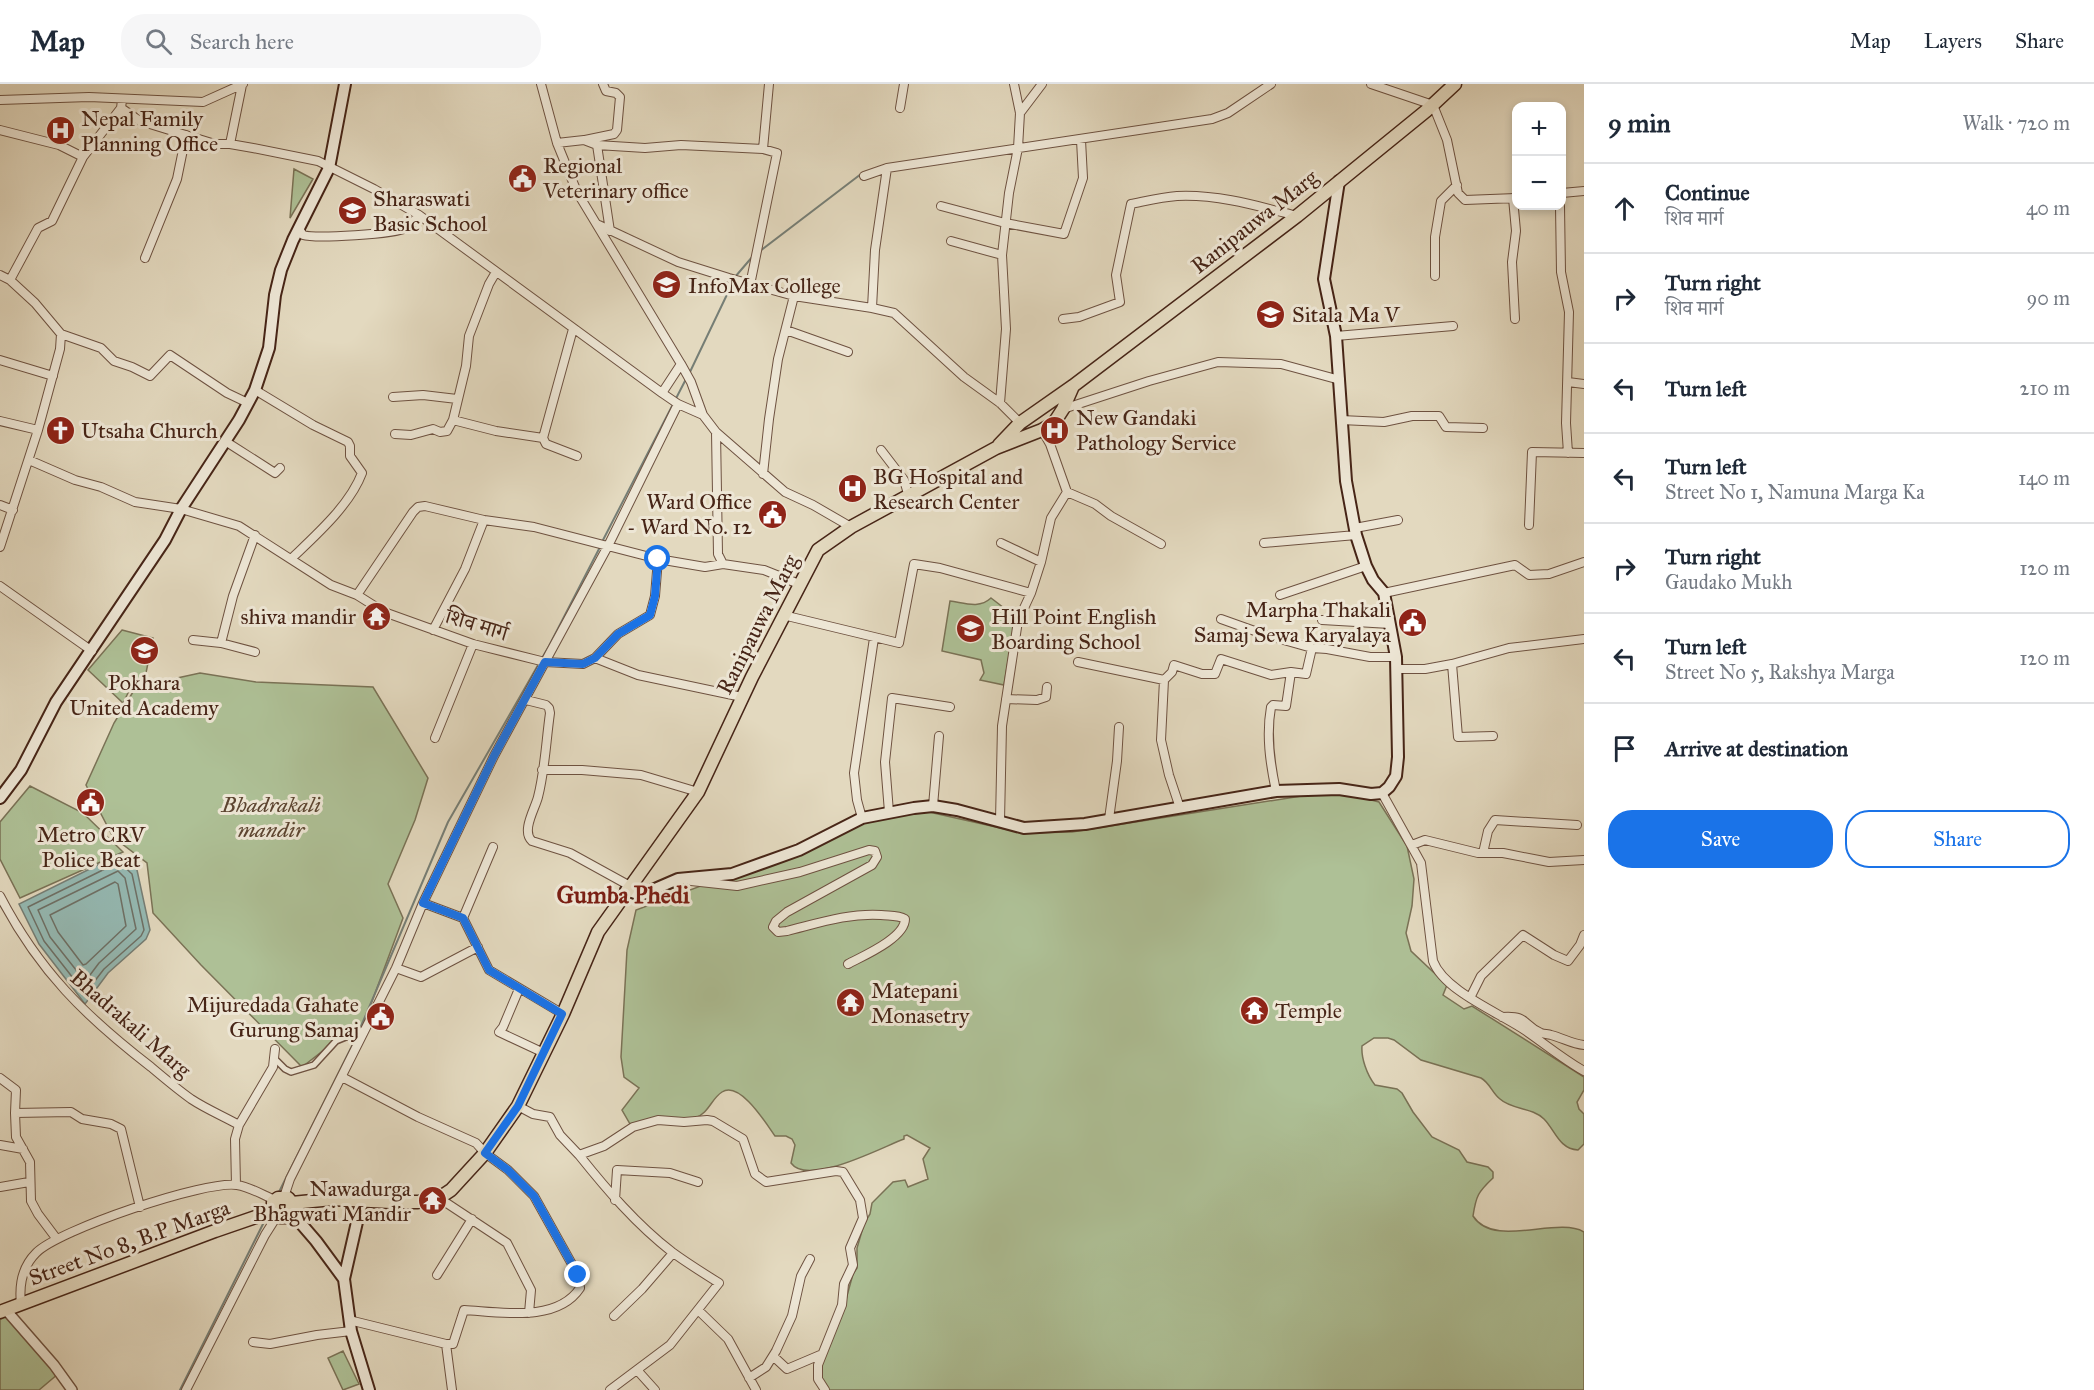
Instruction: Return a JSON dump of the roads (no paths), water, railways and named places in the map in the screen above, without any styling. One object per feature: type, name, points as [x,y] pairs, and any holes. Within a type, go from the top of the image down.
[{"type":"main road","points":[[0,798],[21,770],[56,702],[93,651],[165,540],[181,509],[255,390],[269,348],[275,295],[281,270],[298,229],[329,168],[345,84]]},
{"type":"main road","name":"Ranipauwa Marg","points":[[439,1198],[446,1195],[485,1153],[518,1106],[598,932],[698,792],[742,697],[818,550],[851,526],[909,497],[996,448],[1020,423],[1073,386],[1297,216],[1433,105],[1455,84]]},
{"type":"main road","points":[[628,888],[641,895],[678,879],[732,874],[799,850],[862,818],[933,806],[1024,828],[1085,824],[1276,791],[1316,788],[1371,794],[1382,793],[1389,788],[1396,776],[1398,757],[1396,657],[1384,593],[1373,580],[1366,566],[1346,481],[1336,336],[1324,279],[1339,181]]},
{"type":"main road","points":[[996,448],[1054,423],[1073,386]]},
{"type":"main road","name":"Street No 8, B.P Marga","points":[[3,1311],[215,1230],[282,1207],[332,1199],[399,1202],[439,1198]]},
{"type":"main road","points":[[362,1200],[344,1279],[350,1326],[369,1390]]},
{"type":"main road","points":[[282,1207],[316,1241],[344,1279]]},
{"type":"street","points":[[541,84],[557,143],[577,192],[681,364],[691,382],[703,415],[716,432],[785,492],[851,526]]},
{"type":"street","points":[[557,143],[614,134],[617,130],[620,97],[616,93],[606,91],[603,84]]},
{"type":"street","points":[[763,149],[769,84]]},
{"type":"street","points":[[900,108],[904,84]]},
{"type":"street","points":[[1000,403],[1006,329],[1002,255],[1018,148],[1020,113],[1014,84]]},
{"type":"street","points":[[1020,113],[1042,84]]},
{"type":"street","points":[[864,176],[887,168],[1212,119],[1228,113],[1271,84]]},
{"type":"street","points":[[1371,84],[1433,105],[1447,140],[1458,193],[1465,200],[1512,198]]},
{"type":"street","points":[[230,144],[242,85]]},
{"type":"street","points":[[0,100],[89,97],[121,104],[202,102],[242,85]]},
{"type":"street","points":[[121,104],[140,121],[215,144],[230,144],[318,161],[374,189],[419,215],[678,404],[703,415]]},
{"type":"street","points":[[10,280],[38,228],[52,221],[83,157],[121,104]]},
{"type":"street","points":[[0,130],[59,145],[83,157]]},
{"type":"street","points":[[145,258],[177,179],[186,135]]},
{"type":"street","points":[[584,140],[597,145],[645,148],[681,145],[763,149],[777,153],[750,285]]},
{"type":"street","points":[[941,206],[1005,223],[1064,234],[1083,178],[1081,140]]},
{"type":"street","points":[[597,145],[610,231]]},
{"type":"street","points":[[872,308],[875,250],[887,168]]},
{"type":"street","points":[[1435,276],[1434,237],[1441,201],[1457,185]]},
{"type":"street","points":[[1566,193],[1584,191]]},
{"type":"street","points":[[1063,319],[1079,317],[1120,302],[1116,275],[1131,204],[1177,196],[1218,198],[1297,216]]},
{"type":"street","points":[[1515,210],[1516,231],[1512,262],[1515,319]]},
{"type":"street","points":[[1560,210],[1561,272],[1569,312],[1566,423],[1568,453]]},
{"type":"street","points":[[298,229],[303,236],[312,238],[340,237],[405,229],[419,215]]},
{"type":"street","points":[[598,225],[678,262],[750,285],[794,296],[894,313],[964,377],[1000,403],[1020,423]]},
{"type":"street","points":[[951,241],[1002,255]]},
{"type":"street","points":[[395,434],[411,435],[433,429],[447,431],[453,420],[466,366],[469,336],[496,272]]},
{"type":"street","points":[[0,275],[10,280],[35,303],[61,334],[101,348],[114,361],[150,376],[170,354],[227,393],[248,403]]},
{"type":"street","points":[[763,474],[778,359],[794,296]]},
{"type":"street","points":[[1336,336],[1453,326]]},
{"type":"street","points":[[573,329],[543,438],[546,444],[577,456]]},
{"type":"street","points":[[786,330],[848,352]]},
{"type":"street","points":[[0,547],[38,430],[60,349],[61,334]]},
{"type":"street","points":[[0,360],[53,376]]},
{"type":"street","points":[[1063,409],[1149,381],[1218,362],[1281,364],[1340,380]]},
{"type":"street","points":[[662,393],[681,364]]},
{"type":"street","points":[[1568,382],[1584,384]]},
{"type":"street","points":[[255,390],[313,425],[348,442],[350,456],[362,473],[358,484],[326,524],[292,558]]},
{"type":"street","points":[[393,397],[423,395],[457,399]]},
{"type":"street","points":[[186,1390],[265,1235],[282,1207],[290,1179],[367,1029],[423,903],[494,756],[608,546],[678,404]]},
{"type":"street","points":[[1341,420],[1384,422],[1412,416],[1439,416],[1446,427],[1483,428]]},
{"type":"street","points":[[453,420],[496,431],[543,438]]},
{"type":"street","points":[[0,421],[38,430]]},
{"type":"street","points":[[1042,430],[1050,444],[1067,492],[1095,504],[1111,516],[1161,544]]},
{"type":"street","points":[[716,432],[718,554],[723,564]]},
{"type":"street","points":[[225,441],[275,473],[280,468]]},
{"type":"street","points":[[881,450],[904,480],[909,497]]},
{"type":"street","points":[[1529,525],[1532,452],[1584,453]]},
{"type":"street","name":"शिव मार्ग","points":[[29,460],[135,502],[181,509],[239,526],[332,585],[357,595],[384,612],[473,644],[545,662],[583,664],[595,658]]},
{"type":"street","points":[[1000,821],[1002,726],[1018,621],[1031,593],[1041,562],[1051,518],[1067,492]]},
{"type":"street","points":[[0,505],[13,510]]},
{"type":"street","points":[[357,595],[413,512],[418,507],[425,506],[484,520],[534,527],[658,559],[705,567],[723,564],[764,570],[799,584]]},
{"type":"street","points":[[434,630],[465,569],[484,520]]},
{"type":"street","points":[[1264,543],[1356,531],[1398,520]]},
{"type":"street","points":[[220,643],[233,596],[255,535]]},
{"type":"street","points":[[1001,543],[1041,562]]},
{"type":"street","points":[[658,559],[655,596],[650,615],[618,634],[595,658],[638,675],[742,697]]},
{"type":"street","points":[[1384,593],[1515,565],[1529,575],[1549,574],[1584,562]]},
{"type":"street","points":[[783,615],[899,643],[914,564],[940,568],[1031,593]]},
{"type":"street","points":[[1280,595],[1366,566]]},
{"type":"street","points":[[0,586],[93,651]]},
{"type":"street","points":[[1221,619],[1312,648],[1370,657],[1396,657]]},
{"type":"street","points":[[1322,620],[1390,624]]},
{"type":"street","points":[[862,818],[857,801],[854,773],[874,638]]},
{"type":"street","points":[[1397,669],[1425,669],[1509,648],[1584,639]]},
{"type":"street","points":[[193,640],[220,643],[255,652]]},
{"type":"street","points":[[435,738],[473,644]]},
{"type":"street","points":[[1180,808],[1169,776],[1161,740],[1164,680],[1172,672],[1174,665],[1202,674],[1215,674],[1221,659],[1271,675],[1291,672],[1306,674],[1312,648]]},
{"type":"street","points":[[1078,662],[1164,680]]},
{"type":"street","points":[[1452,664],[1458,737],[1493,736]]},
{"type":"street","points":[[1276,791],[1271,770],[1269,716],[1273,705],[1286,706],[1291,672]]},
{"type":"street","points":[[1006,699],[1037,700],[1046,697],[1047,687]]},
{"type":"street","points":[[890,812],[885,762],[892,698],[950,707]]},
{"type":"street","points":[[526,700],[546,705],[549,708],[538,796],[527,832],[528,838],[570,853],[628,888]]},
{"type":"street","points":[[1109,819],[1119,727]]},
{"type":"street","points":[[933,806],[939,736]]},
{"type":"street","points":[[542,770],[582,770],[641,775],[698,792]]},
{"type":"street","points":[[1382,793],[1422,863],[1433,961],[1437,970],[1470,998],[1524,1030],[1555,1054],[1584,1071]]},
{"type":"street","points":[[1483,853],[1488,831],[1495,820],[1577,825]]},
{"type":"street","points":[[1412,845],[1425,840],[1483,853],[1503,853],[1549,862],[1584,860]]},
{"type":"street","points":[[463,918],[493,847]]},
{"type":"street","points":[[678,879],[737,886],[800,872],[869,850],[875,851],[877,857],[872,865],[787,912],[776,921],[773,927],[778,932],[787,931],[846,915],[862,914],[898,916],[905,919],[904,926],[898,934],[848,964]]},
{"type":"street","name":"Bhadrakali Marg","points":[[0,896],[16,928],[38,960],[74,1002],[132,1053],[191,1099],[239,1125]]},
{"type":"street","points":[[423,903],[463,918],[489,970],[562,1014]]},
{"type":"street","points":[[1470,998],[1481,976],[1523,934],[1547,951],[1568,961],[1580,945],[1584,935]]},
{"type":"street","points":[[396,968],[421,977],[478,946]]},
{"type":"street","points":[[519,989],[499,1032],[544,1053]]},
{"type":"street","points":[[1501,1017],[1516,1016],[1525,1019],[1540,1033],[1553,1035],[1572,1044],[1584,1045]]},
{"type":"street","points":[[274,1053],[285,1069],[291,1072],[303,1069],[314,1065],[336,1041],[367,1029]]},
{"type":"street","points":[[236,1185],[235,1139],[239,1125],[273,1067],[274,1053]]},
{"type":"street","points":[[253,1342],[270,1344],[350,1326],[453,1344],[464,1310],[529,1313],[559,1305],[576,1294],[580,1288],[578,1275],[534,1196],[508,1170],[485,1153],[476,1143],[418,1117],[342,1077]]},
{"type":"street","points":[[0,1078],[16,1089],[16,1137],[30,1162],[31,1201],[56,1238]]},
{"type":"street","points":[[518,1106],[532,1114],[550,1117],[560,1135],[615,1200],[673,1253],[719,1283],[670,1345],[610,1390]]},
{"type":"street","points":[[15,1113],[71,1112],[82,1119],[111,1124],[121,1129],[140,1207]]},
{"type":"street","points":[[579,1155],[604,1146],[645,1122],[707,1120],[713,1121],[746,1142],[755,1174],[766,1182],[836,1171],[843,1172],[860,1200],[863,1218],[850,1248],[853,1264],[844,1284],[842,1305],[820,1355],[818,1379],[825,1390]]},
{"type":"street","points":[[0,1145],[23,1149]]},
{"type":"street","points":[[615,1200],[617,1170],[670,1173],[698,1182]]},
{"type":"street","points":[[0,1187],[29,1182]]},
{"type":"street","points":[[21,1304],[21,1281],[28,1262],[44,1245],[56,1238],[191,1190],[236,1185],[282,1207]]},
{"type":"street","points":[[439,1198],[507,1243],[531,1290],[529,1313]]},
{"type":"street","points":[[437,1275],[472,1219]]},
{"type":"street","points":[[614,1316],[642,1289],[673,1253]]},
{"type":"street","points":[[750,1378],[766,1367],[773,1356],[792,1316],[801,1276],[810,1259]]},
{"type":"street","points":[[3,1311],[54,1365],[72,1390]]},
{"type":"street","points":[[698,1311],[728,1339],[756,1390]]},
{"type":"street","points":[[446,1344],[452,1390]]},
{"type":"street","points":[[773,1356],[787,1369],[820,1355]]},
{"type":"street","points":[[637,1370],[655,1390]]},
{"type":"water","points":[[120,854],[137,870],[150,930],[146,939],[108,973],[85,1004],[39,944],[19,904]]},
{"type":"waterway","points":[[760,251],[861,174]]},
{"type":"waterway","points":[[735,277],[753,256]]},
{"type":"waterway","points":[[689,374],[733,282]]},
{"type":"waterway","points":[[602,542],[686,379]]},
{"type":"waterway","points":[[278,1194],[356,1038],[448,822],[549,646],[600,547]]},
{"type":"waterway","points":[[180,1390],[266,1218]]},
{"type":"place","name":"Nepal Family Planning Office","points":[[60,131]]},
{"type":"place","name":"Regional Veterinary office","points":[[522,178]]},
{"type":"place","name":"Sharaswati Basic School","points":[[352,211]]},
{"type":"place","name":"InfoMax College","points":[[667,285]]},
{"type":"place","name":"Sitala Ma V","points":[[1271,314]]},
{"type":"place","name":"Utsaha Church","points":[[60,430]]},
{"type":"place","name":"New Gandaki Pathology Service","points":[[1055,430]]},
{"type":"place","name":"BG Hospital and Research Center","points":[[852,489]]},
{"type":"place","name":"Ward Office - Ward No. 12","points":[[773,514]]},
{"type":"place","name":"shiva mandir","points":[[377,616]]},
{"type":"place","name":"Marpha Thakali Samaj Sewa Karyalaya","points":[[1412,622]]},
{"type":"place","name":"Hill Point English Boarding School","points":[[970,629]]},
{"type":"place","name":"Pokhara United Academy","points":[[144,650]]},
{"type":"place","name":"Metro CRV Police Beat","points":[[91,802]]},
{"type":"place","name":"Matepani Monasetry","points":[[850,1003]]},
{"type":"place","name":"Temple","points":[[1254,1010]]},
{"type":"place","name":"Mijuredada Gahate Gurung Samaj","points":[[380,1017]]},
{"type":"place","name":"Nawadurga Bhagwati Mandir","points":[[432,1201]]},
{"type":"district","name":"Gumba Phedi","points":[[623,895]]},
{"type":"park label","name":"Bhadrakali mandir","points":[[271,816]]}]
